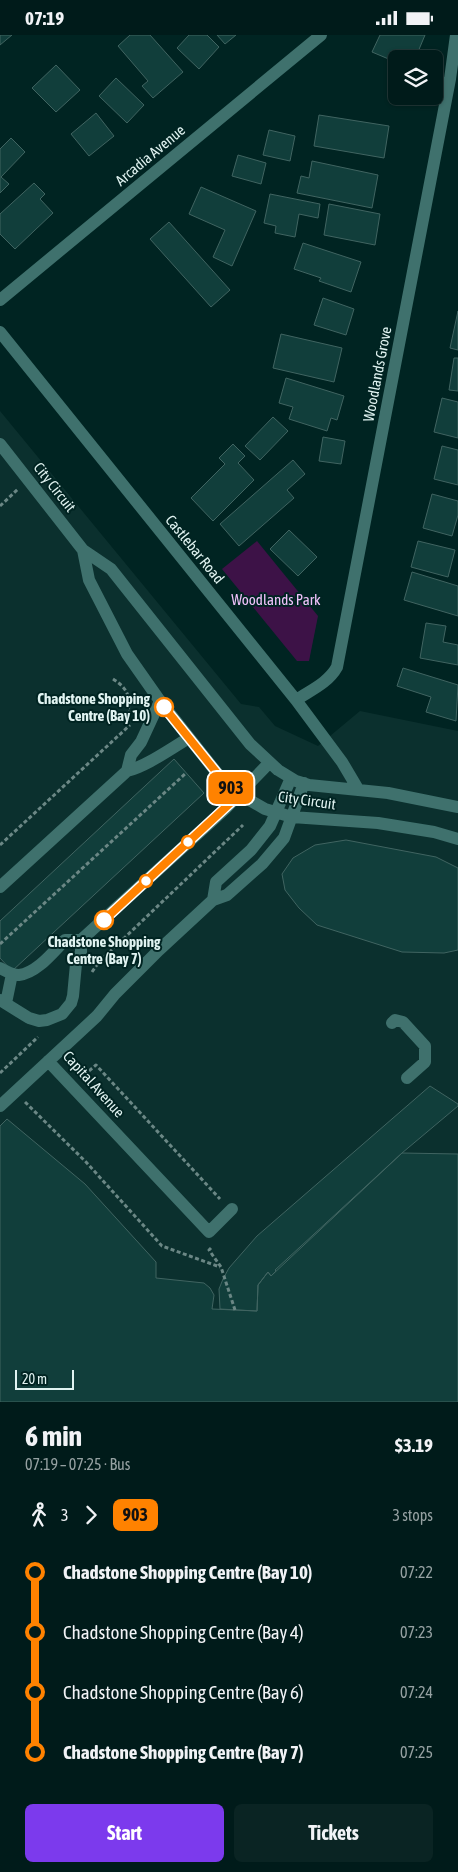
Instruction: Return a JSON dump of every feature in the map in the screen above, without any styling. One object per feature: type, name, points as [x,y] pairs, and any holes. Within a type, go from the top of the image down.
[{"type":"street","name":"Arcadia Avenue","points":[[0,300],[321,35]]},
{"type":"street","name":"Woodlands Grove","points":[[296,701],[324,683],[337,667],[450,79],[456,35]]},
{"type":"street","name":"Castlebar Road","points":[[0,333],[296,701],[342,762],[358,789]]},
{"type":"street","name":"City Circuit","points":[[0,444],[83,550],[111,569],[250,744],[269,763],[290,778],[304,783],[322,787],[358,789],[412,797],[458,807]]},
{"type":"street","name":"City Circuit","points":[[83,550],[89,580],[100,605],[127,654],[189,738],[217,773],[239,795],[259,807],[292,817],[378,823],[434,832],[458,839]]},
{"type":"street","points":[[127,771],[131,755],[141,742],[160,701]]},
{"type":"street","points":[[0,887],[127,771],[142,767],[155,757],[189,738]]},
{"type":"street","points":[[81,941],[82,952],[76,964],[73,996],[71,1003],[62,1014],[39,1021],[3,1002],[6,971],[19,975],[31,971],[65,940],[81,941],[239,795],[269,763]]},
{"type":"street","name":"Capital Avenue","points":[[213,900],[216,882],[257,843],[270,826],[290,778]]},
{"type":"street","name":"Capital Avenue","points":[[231,1210],[209,1232],[48,1061],[101,1021],[140,968],[213,900],[227,895],[262,863],[284,838],[304,783]]},
{"type":"street","points":[[392,1023],[395,1020],[403,1022],[425,1046],[425,1062],[407,1078]]},
{"type":"street","points":[[0,1106],[48,1061]]},
{"type":"path","points":[[0,506],[28,480]]},
{"type":"path","points":[[0,845],[140,716],[128,712],[130,698],[127,691],[113,679]]},
{"type":"path","points":[[0,944],[186,773]]},
{"type":"path","points":[[89,979],[99,961],[243,825]]},
{"type":"path","points":[[0,1073],[39,1037],[31,1031]]},
{"type":"path","points":[[71,1057],[84,1075],[96,1065],[231,1210]]},
{"type":"path","points":[[24,1101],[86,1162],[162,1247],[221,1267]]},
{"type":"path","points":[[215,1244],[209,1250],[221,1267],[235,1310]]},
{"type":"shaded area","points":[[0,411],[241,704],[259,707],[275,726],[318,746],[360,711],[458,731],[458,1402],[0,1402]]},
{"type":"green space","name":"Woodlands Park","points":[[257,541],[318,616],[309,661],[297,661],[222,569]]},
{"type":"building","points":[[0,35],[12,35],[0,45]]},
{"type":"building","points":[[130,35],[150,35],[183,72],[153,98],[142,86],[148,81],[118,46]]},
{"type":"building","points":[[189,35],[207,35],[219,47],[199,69],[177,48]]},
{"type":"building","points":[[217,35],[236,35],[225,44]]},
{"type":"building","points":[[380,35],[425,35],[419,50],[388,50],[388,59],[372,52]]},
{"type":"building","points":[[56,65],[80,90],[56,112],[32,88]]},
{"type":"building","points":[[116,78],[144,105],[127,123],[99,96]]},
{"type":"building","points":[[96,113],[114,136],[89,156],[71,134]]},
{"type":"building","points":[[319,115],[389,126],[384,158],[314,146]]},
{"type":"building","points":[[269,130],[295,136],[290,161],[263,155]]},
{"type":"building","points":[[11,138],[25,152],[1,177],[9,184],[0,193],[0,149]]},
{"type":"building","points":[[238,155],[266,163],[261,184],[232,176]]},
{"type":"building","points":[[312,161],[378,175],[372,208],[297,193],[301,176],[309,178]]},
{"type":"building","points":[[34,183],[45,194],[40,199],[53,213],[15,249],[0,234],[0,214]]},
{"type":"building","points":[[201,187],[256,211],[232,266],[213,257],[225,230],[189,214]]},
{"type":"building","points":[[270,194],[320,204],[318,218],[299,214],[295,237],[275,233],[276,226],[264,223]]},
{"type":"building","points":[[329,204],[380,214],[375,245],[324,235]]},
{"type":"building","points":[[169,222],[230,290],[211,307],[150,239]]},
{"type":"building","points":[[303,243],[361,262],[351,292],[319,281],[321,278],[294,269]]},
{"type":"building","points":[[323,298],[354,309],[346,335],[314,325]]},
{"type":"building","points":[[458,311],[458,350],[450,348]]},
{"type":"building","points":[[281,334],[342,348],[334,382],[273,368]]},
{"type":"building","points":[[454,358],[458,358],[458,391],[449,390]]},
{"type":"building","points":[[286,378],[344,396],[337,420],[331,418],[327,431],[289,419],[293,407],[279,403]]},
{"type":"building","points":[[442,398],[458,402],[458,438],[434,432]]},
{"type":"building","points":[[273,417],[288,431],[260,460],[245,446]]},
{"type":"building","points":[[323,437],[345,441],[341,464],[319,461]]},
{"type":"building","points":[[233,444],[245,456],[238,463],[254,480],[213,521],[191,498],[225,464],[219,458]]},
{"type":"building","points":[[442,446],[458,450],[458,485],[434,479]]},
{"type":"building","points":[[293,460],[305,474],[287,490],[294,498],[239,546],[220,524]]},
{"type":"building","points":[[432,494],[458,501],[458,515],[452,536],[423,528]]},
{"type":"building","points":[[289,530],[317,557],[298,576],[270,549]]},
{"type":"building","points":[[418,541],[455,550],[448,577],[411,567]]},
{"type":"building","points":[[412,572],[458,586],[458,616],[404,600]]},
{"type":"building","points":[[426,623],[446,626],[443,642],[458,645],[458,665],[420,658]]},
{"type":"building","points":[[403,668],[458,685],[456,721],[426,712],[431,697],[397,686]]},
{"type":"building","points":[[174,759],[204,793],[12,971],[0,958],[0,921]]},
{"type":"building","points":[[346,840],[436,857],[458,868],[458,950],[444,953],[402,952],[317,925],[299,908],[285,890],[282,874],[293,858],[315,845]]},
{"type":"building","points":[[430,1086],[458,1104],[458,1106],[402,1153],[271,1276],[268,1272],[258,1285],[257,1311],[220,1309],[219,1289],[223,1279],[229,1268],[257,1236]]},
{"type":"building","points":[[7,1119],[85,1184],[156,1262],[156,1278],[204,1283],[214,1295],[212,1309],[257,1311],[258,1285],[268,1272],[271,1276],[275,1270],[402,1153],[458,1154],[458,1402],[0,1402],[0,1126]]},
{"type":"bus line","name":"903","points":[[104,920],[239,795],[217,773],[164,707]]},
{"type":"place","name":"Chadstone Shopping Centre (Bay 10)","points":[[164,707]]},
{"type":"place","name":"Chadstone Shopping Centre (Bay 7)","points":[[104,920]]}]
